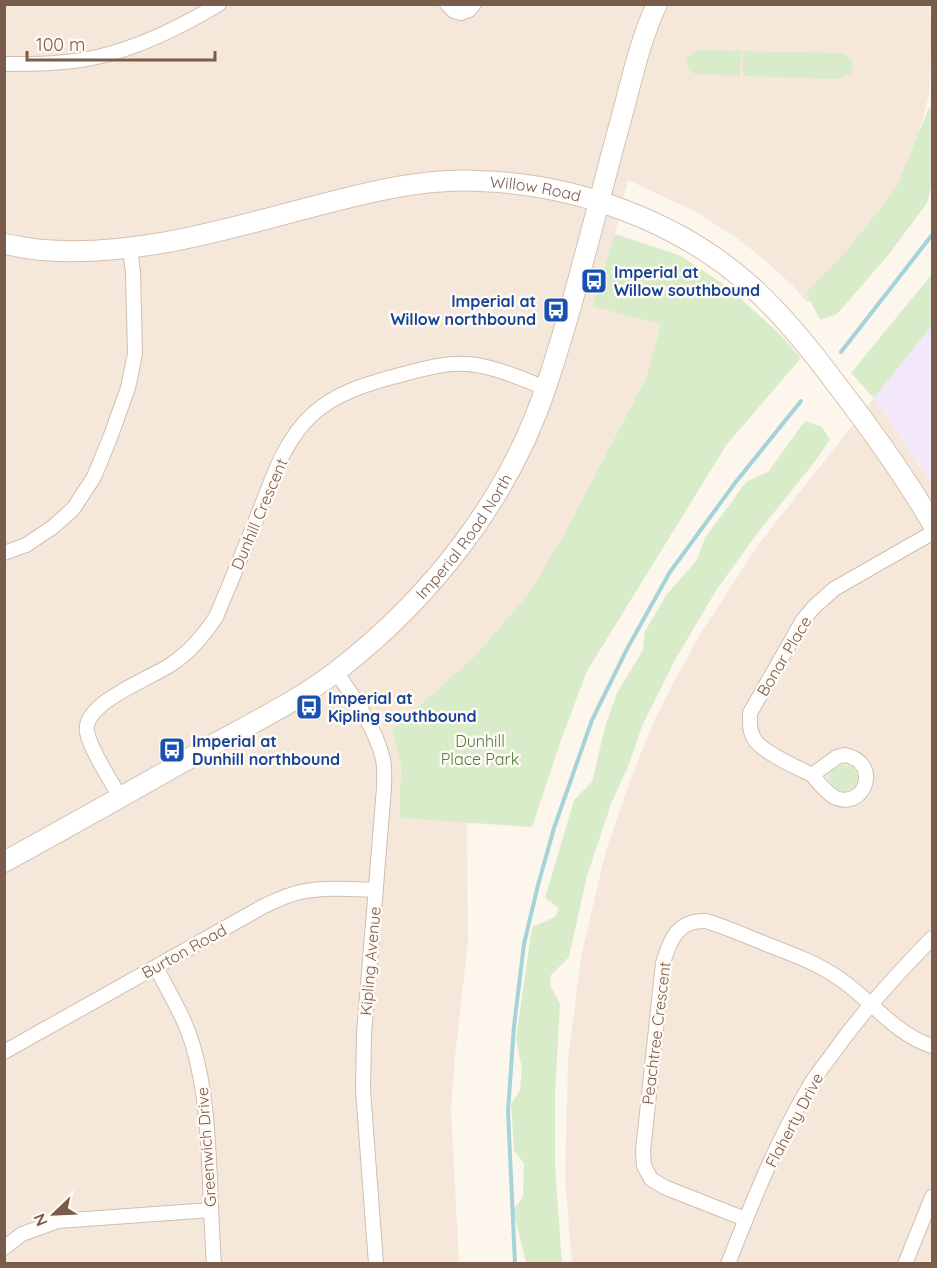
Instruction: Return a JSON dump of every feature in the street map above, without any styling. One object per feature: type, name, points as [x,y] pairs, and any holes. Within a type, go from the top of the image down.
[{"type":"street","points":[[4,64],[48,64],[96,57],[130,48],[192,21],[219,4]]},
{"type":"street","points":[[447,4],[454,11],[461,13],[469,10],[474,4]]},
{"type":"street","name":"Imperial Road North","points":[[4,862],[276,710],[336,672],[422,594],[463,544],[495,496],[524,444],[546,388],[572,306],[598,202],[645,34],[657,4]]},
{"type":"street","name":"Willow Road","points":[[4,244],[41,250],[130,248],[188,238],[377,191],[426,183],[477,181],[522,184],[582,196],[619,208],[664,227],[703,250],[751,286],[777,311],[818,359],[899,470],[933,523]]},
{"type":"street","points":[[4,553],[26,545],[53,527],[74,509],[94,477],[128,388],[135,354],[133,272],[130,248]]},
{"type":"street","name":"Dunhill Crescent","points":[[120,797],[95,751],[87,730],[90,716],[102,703],[172,664],[206,633],[216,617],[279,463],[297,430],[315,412],[336,397],[358,387],[418,370],[446,365],[471,364],[499,370],[546,388]]},
{"type":"street","name":"Bonar Place","points":[[812,776],[760,747],[752,734],[750,712],[803,620],[814,607],[834,590],[933,533]]},
{"type":"street","name":"Kipling Avenue","points":[[336,672],[364,714],[384,761],[384,788],[364,1034],[363,1090],[375,1263]]},
{"type":"street","name":"Burton Road","points":[[4,1053],[281,898],[298,892],[320,889],[376,890]]},
{"type":"street","name":"Peachtree Crescent","points":[[745,1219],[664,1187],[651,1179],[644,1166],[643,1151],[663,963],[673,936],[680,928],[689,922],[706,921],[810,961],[839,978],[897,1027],[923,1043],[933,1046]]},
{"type":"street","name":"Flaherty Drive","points":[[728,1263],[775,1152],[811,1083],[871,1004],[899,972],[933,939]]},
{"type":"street","name":"Greenwich Drive","points":[[156,967],[182,1018],[200,1069],[205,1102],[214,1263]]},
{"type":"street","points":[[905,1263],[933,1197]]},
{"type":"street","points":[[4,1248],[22,1234],[58,1221],[211,1210]]},
{"type":"shaded area","points":[[5,5],[929,5],[932,29],[929,95],[915,147],[894,193],[808,303],[767,262],[734,236],[694,211],[628,180],[615,234],[592,305],[661,323],[646,378],[562,538],[528,594],[475,656],[392,730],[401,765],[399,818],[467,822],[468,942],[451,1109],[459,1263],[5,1264]]},
{"type":"shaded area","points":[[932,325],[932,485],[874,398]]},
{"type":"shaded area","points":[[874,398],[932,485],[932,1263],[572,1264],[565,1178],[568,1060],[581,957],[606,850],[652,726],[701,633],[758,545]]},
{"type":"green space","points":[[694,51],[741,51],[740,76],[691,72],[687,67],[687,58]]},
{"type":"green space","points":[[743,51],[840,53],[850,58],[853,67],[850,74],[838,79],[743,76]]},
{"type":"green space","points":[[929,108],[932,108],[932,183],[927,203],[889,254],[837,314],[820,320],[806,293],[851,246],[896,188]]},
{"type":"green space","name":"Dunhill Place Park","points":[[615,234],[681,256],[729,288],[782,336],[801,358],[727,444],[587,671],[532,827],[399,818],[401,765],[392,730],[475,656],[528,594],[562,538],[646,378],[661,324],[592,306]]},
{"type":"green space","points":[[932,274],[932,325],[874,398],[851,373]]},
{"type":"green space","points":[[805,421],[822,427],[830,440],[717,589],[675,660],[643,724],[627,769],[611,804],[587,876],[569,957],[551,975],[550,985],[560,1004],[555,1093],[555,1167],[562,1263],[526,1263],[513,1210],[523,1197],[524,1163],[514,1151],[511,1104],[520,1090],[522,1069],[516,1039],[532,927],[555,917],[559,908],[545,898],[574,800],[592,782],[605,727],[617,693],[643,650],[645,631],[667,594],[697,560],[705,538],[746,482],[768,472]]},
{"type":"green space","points":[[842,765],[853,767],[858,777],[855,786],[846,791],[837,789],[828,779],[833,770]]},
{"type":"waterway","points":[[841,352],[932,235]]},
{"type":"waterway","points":[[515,1264],[508,1111],[514,1026],[524,944],[554,828],[592,720],[628,647],[670,572],[735,483],[801,401]]},
{"type":"place","name":"Imperial at Willow southbound","points":[[594,281]]},
{"type":"place","name":"Imperial at Willow northbound","points":[[556,310]]},
{"type":"place","name":"Imperial at Kipling southbound","points":[[309,707]]},
{"type":"place","name":"Imperial at Dunhill northbound","points":[[172,750]]}]
